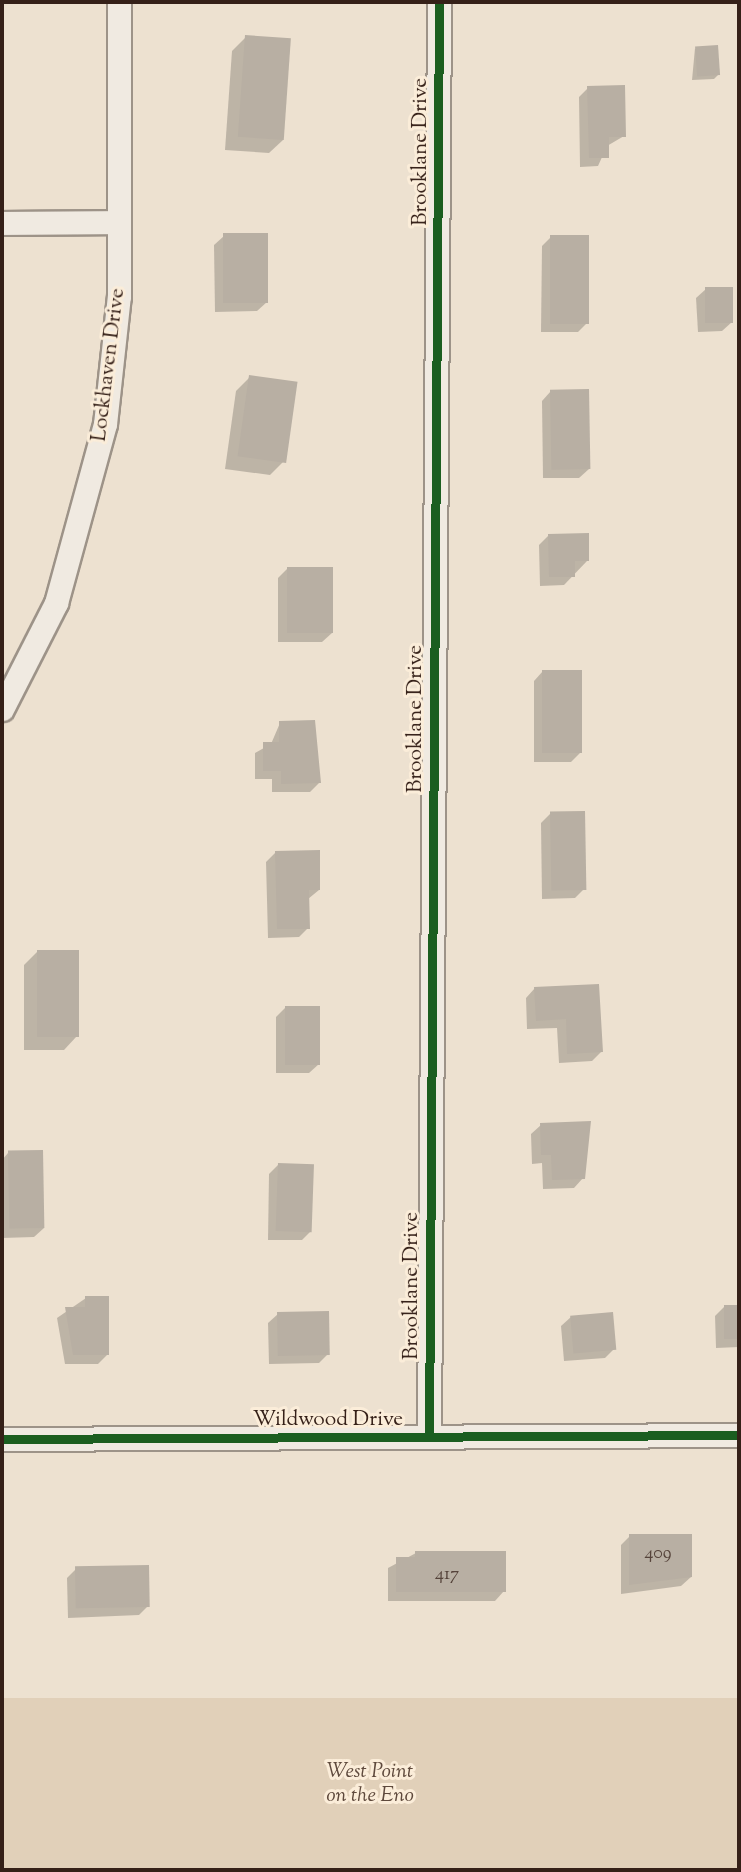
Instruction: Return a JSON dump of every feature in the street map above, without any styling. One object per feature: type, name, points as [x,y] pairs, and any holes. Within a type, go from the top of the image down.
[{"type":"street","name":"Lockhaven Drive","points":[[2,709],[55,603],[94,475],[114,357],[120,222],[119,2]]},
{"type":"street","name":"Brooklane Drive","points":[[429,1437],[439,2]]},
{"type":"street","points":[[2,223],[120,222]]},
{"type":"street","name":"Wildwood Drive","points":[[2,1439],[739,1436]]},
{"type":"green space","name":"West Point on the Eno","points":[[2,1698],[739,1698],[739,1870],[2,1870]]},
{"type":"building","points":[[245,35],[291,38],[284,140],[238,137]]},
{"type":"building","points":[[718,45],[720,75],[697,77],[695,47]]},
{"type":"building","points":[[625,85],[626,137],[609,137],[609,158],[589,158],[587,86]]},
{"type":"building","points":[[223,233],[268,233],[268,303],[223,303]]},
{"type":"building","points":[[550,235],[589,235],[589,324],[550,324]]},
{"type":"building","points":[[705,287],[733,287],[733,323],[705,323]]},
{"type":"building","points":[[249,375],[298,382],[286,463],[238,456]]},
{"type":"building","points":[[589,389],[590,469],[551,470],[550,390]]},
{"type":"building","points":[[589,533],[589,561],[575,561],[575,577],[549,577],[548,534]]},
{"type":"building","points":[[287,567],[333,567],[333,633],[287,633]]},
{"type":"building","points":[[542,670],[582,670],[582,753],[542,753]]},
{"type":"building","points":[[315,720],[321,783],[281,784],[281,771],[263,771],[263,742],[279,742],[279,721]]},
{"type":"building","points":[[585,811],[586,890],[551,891],[550,812]]},
{"type":"building","points":[[320,850],[320,890],[309,890],[310,929],[277,929],[275,851]]},
{"type":"building","points":[[37,950],[79,950],[79,1037],[37,1037]]},
{"type":"building","points":[[599,984],[603,1052],[567,1054],[566,1019],[536,1021],[534,987]]},
{"type":"building","points":[[285,1006],[320,1006],[320,1065],[285,1065]]},
{"type":"building","points":[[591,1121],[585,1179],[552,1180],[551,1155],[541,1155],[540,1123]]},
{"type":"building","points":[[43,1150],[44,1228],[9,1229],[8,1151]]},
{"type":"building","points":[[278,1163],[314,1164],[312,1232],[276,1231]]},
{"type":"building","points":[[85,1296],[109,1296],[109,1355],[73,1355],[65,1307],[85,1307]]},
{"type":"building","points":[[724,1305],[739,1305],[739,1339],[724,1339]]},
{"type":"building","points":[[329,1311],[330,1355],[278,1356],[277,1312]]},
{"type":"building","points":[[613,1312],[616,1350],[573,1354],[570,1316]]},
{"type":"building","points":[[629,1534],[692,1534],[692,1577],[629,1585]]},
{"type":"building","points":[[415,1551],[506,1551],[506,1592],[396,1592],[396,1557],[415,1557]]},
{"type":"building","points":[[149,1565],[150,1607],[76,1608],[75,1566]]},
{"type":"cycle path","points":[[429,1437],[439,2]]},
{"type":"cycle path","points":[[2,1439],[739,1435]]}]
